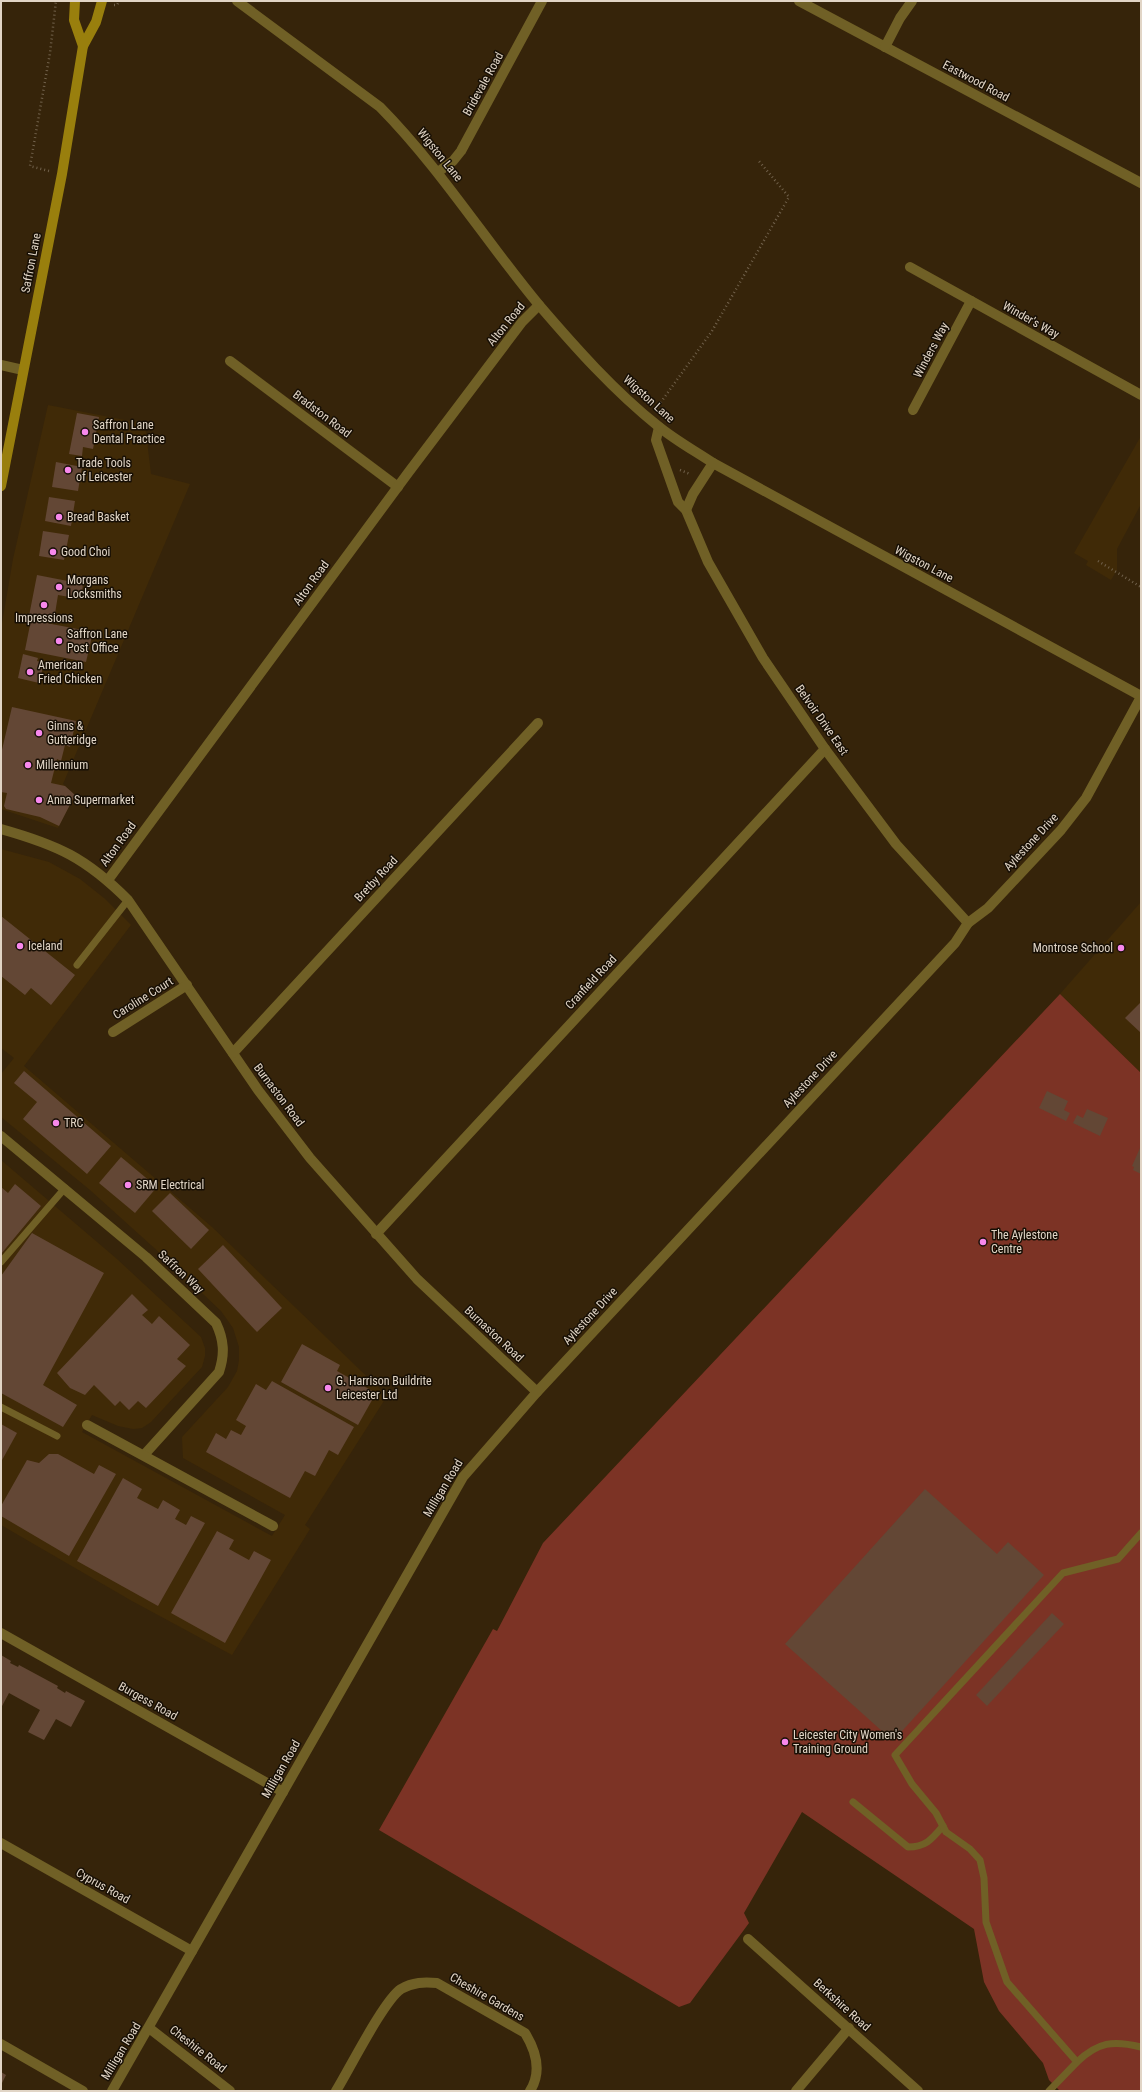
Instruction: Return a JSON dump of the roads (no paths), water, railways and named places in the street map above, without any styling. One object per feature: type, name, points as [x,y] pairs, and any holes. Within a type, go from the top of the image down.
[{"type":"main road","name":"Saffron Lane","points":[[74,1],[74,20],[83,46]]},
{"type":"main road","name":"Saffron Lane","points":[[1,486],[62,174],[83,46],[96,22],[102,1]]},
{"type":"street","name":"Wigston Lane","points":[[237,1],[380,107],[400,127],[438,172],[539,305],[622,394],[659,427],[713,463],[1141,696]]},
{"type":"street","name":"Bridevale Road","points":[[438,172],[453,161],[461,151],[542,1]]},
{"type":"street","name":"Eastwood Road","points":[[799,1],[1141,183]]},
{"type":"street","points":[[885,47],[900,18],[912,1]]},
{"type":"street","name":"Winder's Way","points":[[910,267],[1141,395]]},
{"type":"street","name":"Winders Way","points":[[914,410],[971,301]]},
{"type":"street","name":"Alton Road","points":[[108,880],[398,487],[522,322],[539,305]]},
{"type":"street","name":"Bradston Road","points":[[230,362],[398,487]]},
{"type":"street","points":[[1,365],[23,370]]},
{"type":"street","name":"Belvoir Drive East","points":[[659,427],[656,440],[678,502],[686,510],[708,562],[763,658],[825,749],[896,844],[968,923]]},
{"type":"street","points":[[686,510],[702,479],[713,463]]},
{"type":"street","name":"Aylestone Drive","points":[[474,1462],[537,1392],[955,943],[968,923],[988,908],[1061,830],[1086,798],[1141,696]]},
{"type":"street","name":"Bretby Road","points":[[233,1053],[538,723]]},
{"type":"street","name":"Cranfield Road","points":[[376,1234],[825,749]]},
{"type":"street","name":"Burnaston Road","points":[[1,829],[36,838],[62,849],[85,863],[108,880],[128,900],[258,1090],[310,1158],[376,1234],[428,1289],[537,1392]]},
{"type":"street","name":"Caroline Court","points":[[113,1032],[187,985]]},
{"type":"street","name":"Saffron Way","points":[[1,1136],[146,1257],[216,1323],[221,1334],[223,1360],[218,1372],[144,1455]]},
{"type":"street","points":[[87,1424],[273,1526]]},
{"type":"street","name":"Milligan Road","points":[[112,2091],[460,1483],[474,1462]]},
{"type":"street","name":"Burgess Road","points":[[1,1633],[283,1792]]},
{"type":"street","name":"Cyprus Road","points":[[1,1843],[192,1951]]},
{"type":"street","name":"Berkshire Road","points":[[748,1939],[918,2091]]},
{"type":"street","name":"Cheshire Gardens","points":[[336,2091],[390,1999],[409,1985],[427,1982],[437,1983],[525,2033],[532,2044],[536,2058],[537,2072],[530,2091]]},
{"type":"street","name":"Cheshire Road","points":[[149,2028],[230,2091]]},
{"type":"street","points":[[796,2091],[849,2028]]},
{"type":"street","points":[[1,2044],[83,2091]]},
{"type":"lane","points":[[77,965],[128,900]]},
{"type":"lane","points":[[1,1262],[65,1188]]},
{"type":"lane","points":[[1,1407],[57,1436]]},
{"type":"lane","points":[[1077,2062],[1007,1982],[986,1922],[984,1878],[980,1860],[970,1849],[946,1832],[936,1813],[912,1784],[894,1755],[1063,1573],[1118,1559],[1141,1533]]},
{"type":"lane","points":[[853,1802],[908,1847],[925,1845],[930,1842],[943,1826]]},
{"type":"lane","points":[[1049,2091],[1077,2062],[1102,2044],[1116,2043],[1141,2047]]},
{"type":"place","name":"Saffron Lane Dental Practice","points":[[85,432]]},
{"type":"place","name":"Trade Tools of Leicester","points":[[68,470]]},
{"type":"place","name":"Bread Basket","points":[[59,517]]},
{"type":"place","name":"Good Choi","points":[[53,552]]},
{"type":"place","name":"Morgans Locksmiths","points":[[59,587]]},
{"type":"place","name":"Impressions","points":[[44,605]]},
{"type":"place","name":"Saffron Lane Post Office","points":[[59,641]]},
{"type":"place","name":"American Fried Chicken","points":[[30,672]]},
{"type":"place","name":"Ginns & Gutteridge","points":[[39,733]]},
{"type":"place","name":"Millennium","points":[[28,765]]},
{"type":"place","name":"Anna Supermarket","points":[[39,800]]},
{"type":"place","name":"Iceland","points":[[20,946]]},
{"type":"place","name":"Montrose School","points":[[1121,948]]},
{"type":"place","name":"TRC","points":[[56,1123]]},
{"type":"place","name":"SRM Electrical","points":[[128,1185]]},
{"type":"place","name":"The Aylestone Centre","points":[[983,1242]]},
{"type":"place","name":"G. Harrison Buildrite Leicester Ltd","points":[[328,1388]]},
{"type":"place","name":"Leicester City Women's Training Ground","points":[[785,1742]]}]
